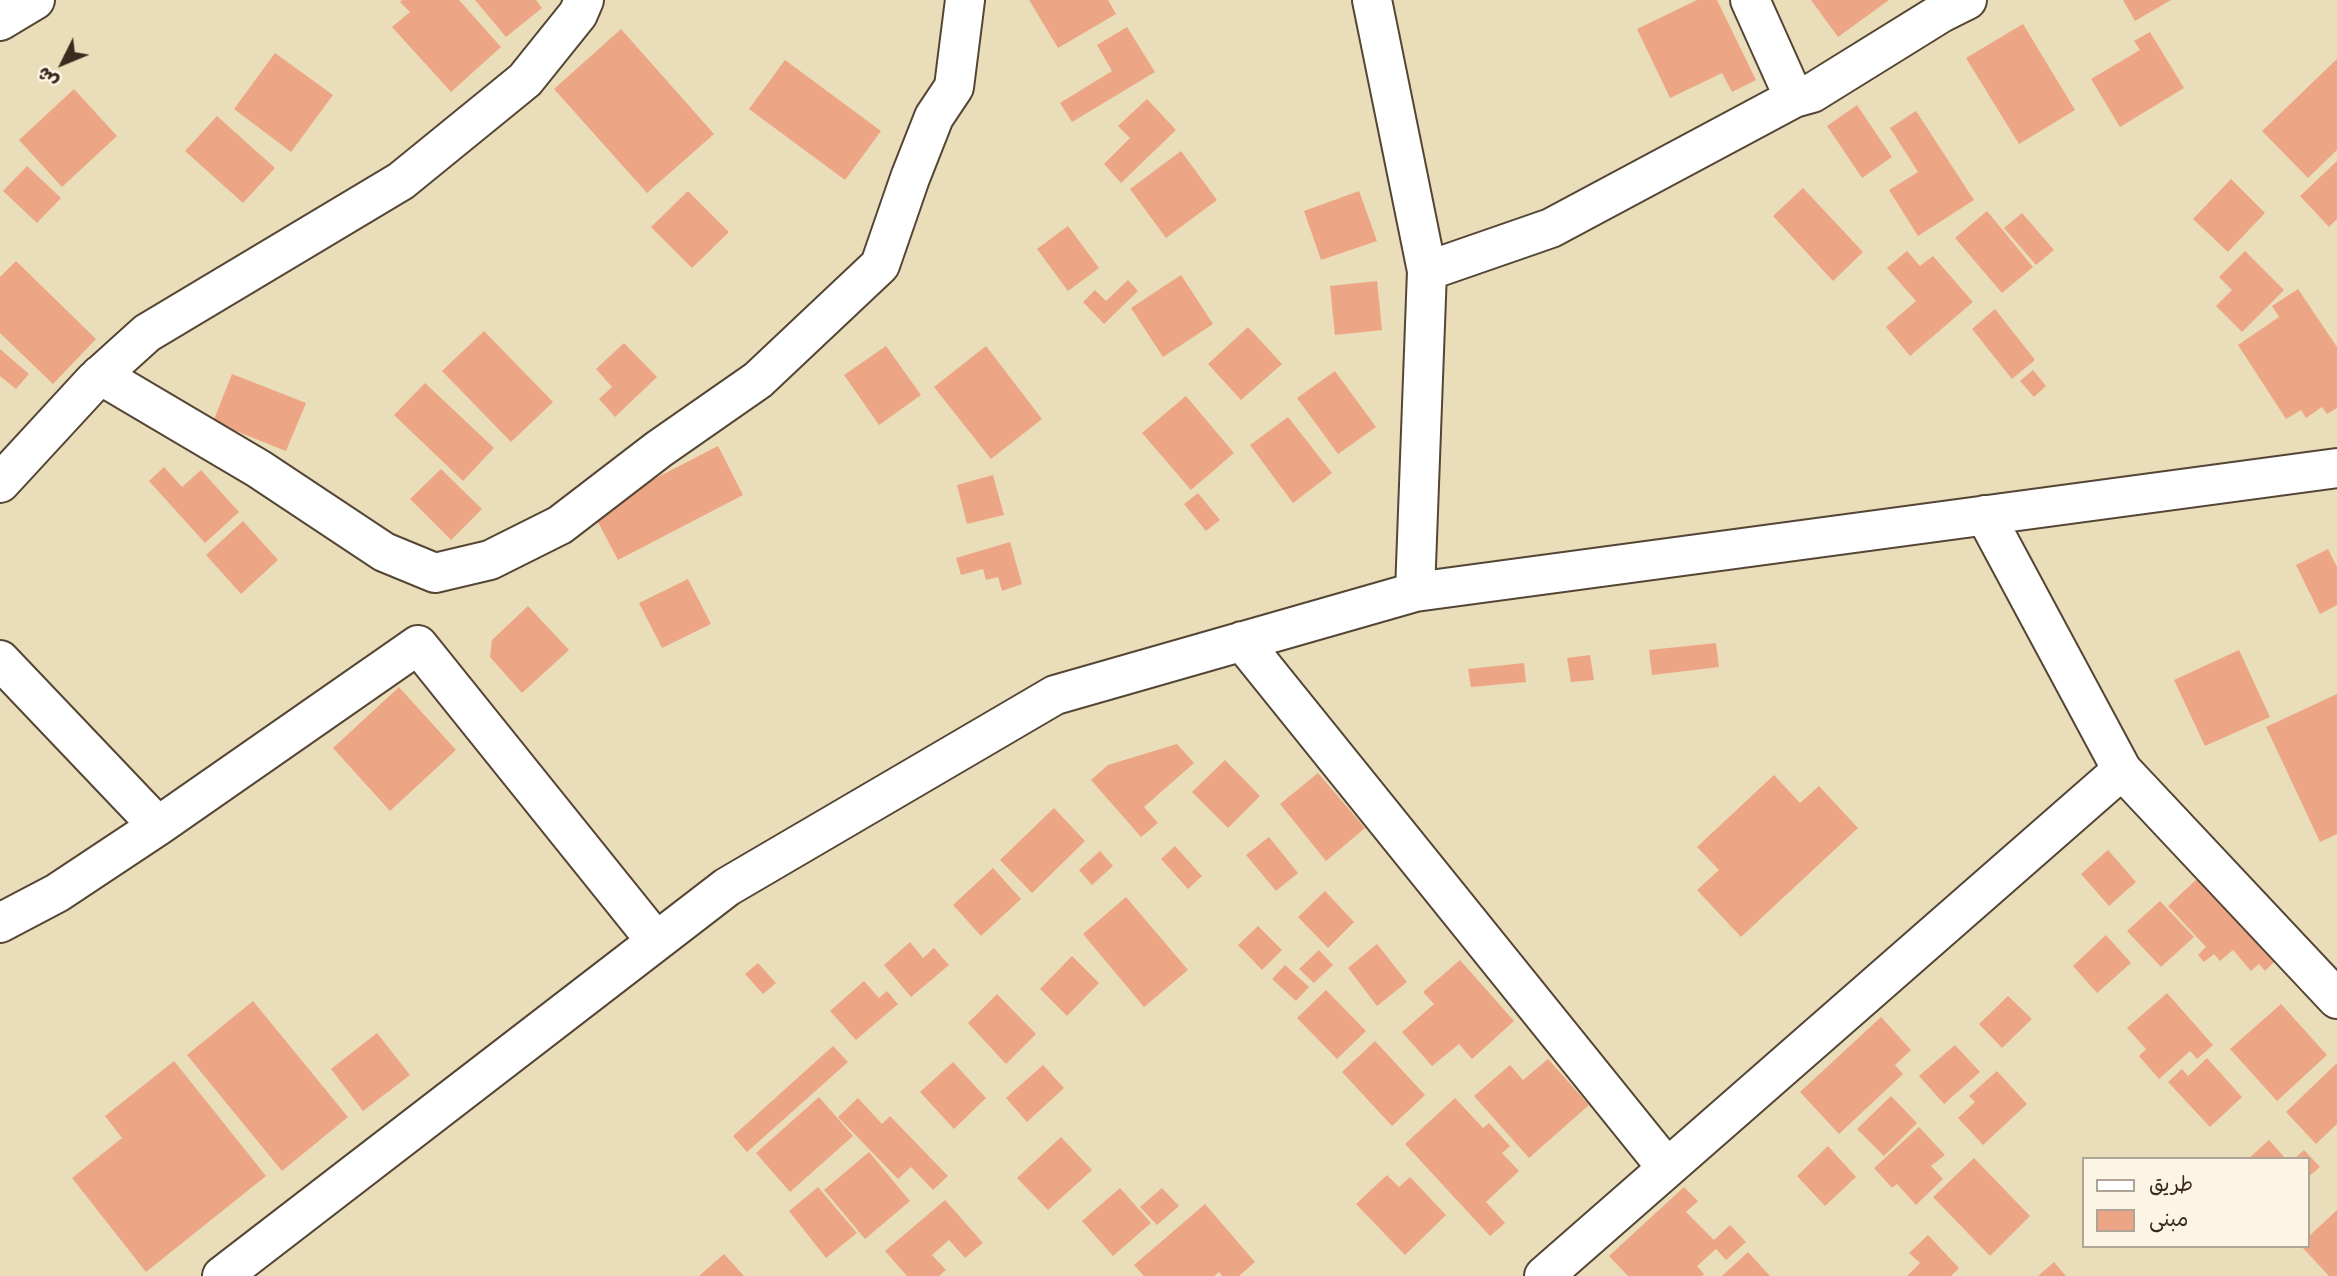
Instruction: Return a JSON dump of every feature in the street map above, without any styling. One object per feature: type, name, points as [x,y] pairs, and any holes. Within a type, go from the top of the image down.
[{"type":"street","points":[[0,21],[35,0]]},
{"type":"street","points":[[0,482],[100,375],[147,333],[401,181],[525,80],[578,14],[584,0]]},
{"type":"street","points":[[100,375],[259,469],[384,552],[435,573],[490,560],[559,525],[659,449],[758,380],[880,265],[934,117],[954,87],[965,0]]},
{"type":"street","points":[[1371,0],[1427,271],[1415,592]]},
{"type":"street","points":[[1750,0],[1794,98]]},
{"type":"street","points":[[1427,271],[1550,228],[1794,98],[1812,93],[1941,13],[1967,0]]},
{"type":"street","points":[[245,1269],[727,887],[1055,695],[1415,592],[2337,468]]},
{"type":"street","points":[[1985,515],[2122,770],[2337,999]]},
{"type":"street","points":[[1242,641],[1667,1168]]},
{"type":"street","points":[[0,923],[57,894],[418,645],[656,941]]},
{"type":"street","points":[[0,660],[158,826]]},
{"type":"street","points":[[1544,1276],[2122,770]]},
{"type":"building","points":[[459,0],[501,47],[451,92],[392,27],[410,12],[400,2]]},
{"type":"building","points":[[475,0],[536,0],[542,8],[506,37]]},
{"type":"building","points":[[1029,0],[1108,0],[1116,14],[1058,48]]},
{"type":"building","points":[[1697,0],[1717,0],[1756,80],[1732,92],[1722,73],[1670,98],[1637,29]]},
{"type":"building","points":[[1811,0],[1889,0],[1838,37]]},
{"type":"building","points":[[2123,0],[2171,0],[2135,21]]},
{"type":"building","points":[[2023,24],[2075,110],[2019,144],[1966,58]]},
{"type":"building","points":[[1127,27],[1155,72],[1072,122],[1060,103],[1112,71],[1097,45]]},
{"type":"building","points":[[621,29],[714,134],[647,193],[554,89]]},
{"type":"building","points":[[2150,32],[2184,88],[2120,127],[2091,79],[2140,50],[2134,41]]},
{"type":"building","points":[[275,53],[333,95],[291,152],[234,109]]},
{"type":"building","points":[[2337,59],[2337,150],[2308,178],[2262,131]]},
{"type":"building","points":[[785,60],[881,131],[845,180],[749,109]]},
{"type":"building","points":[[74,89],[117,136],[62,187],[19,140]]},
{"type":"building","points":[[1147,99],[1176,130],[1121,183],[1104,164],[1130,138],[1118,126]]},
{"type":"building","points":[[1857,105],[1892,157],[1862,178],[1827,126]]},
{"type":"building","points":[[1916,111],[1974,200],[1918,236],[1889,190],[1918,172],[1890,128]]},
{"type":"building","points":[[217,116],[275,168],[243,203],[185,151]]},
{"type":"building","points":[[1181,151],[1217,200],[1166,238],[1130,189]]},
{"type":"building","points":[[2337,161],[2337,219],[2329,227],[2300,196]]},
{"type":"building","points":[[27,166],[61,198],[37,223],[3,191]]},
{"type":"building","points":[[2231,179],[2265,213],[2228,252],[2193,219]]},
{"type":"building","points":[[1803,188],[1863,252],[1833,281],[1773,216]]},
{"type":"building","points":[[688,191],[729,232],[692,268],[651,227]]},
{"type":"building","points":[[1359,191],[1377,241],[1321,260],[1304,211]]},
{"type":"building","points":[[1987,211],[2033,267],[2002,293],[1955,238]]},
{"type":"building","points":[[2022,213],[2054,250],[2036,265],[2004,228]]},
{"type":"building","points":[[1068,226],[1099,268],[1068,291],[1037,249]]},
{"type":"building","points":[[1907,251],[1920,266],[1933,256],[1973,302],[1910,356],[1886,327],[1916,301],[1887,268]]},
{"type":"building","points":[[2245,251],[2284,290],[2242,332],[2216,306],[2232,290],[2219,277]]},
{"type":"building","points":[[16,261],[96,339],[53,384],[0,333],[0,277]]},
{"type":"building","points":[[1181,275],[1213,324],[1163,357],[1131,308]]},
{"type":"building","points":[[1128,280],[1138,291],[1104,324],[1083,302],[1095,290],[1106,301]]},
{"type":"building","points":[[1377,281],[1382,330],[1335,335],[1330,286]]},
{"type":"building","points":[[2298,289],[2337,347],[2337,408],[2327,414],[2322,407],[2306,418],[2301,410],[2286,419],[2238,345],[2279,317],[2272,306]]},
{"type":"building","points":[[1995,309],[2035,360],[2012,379],[1972,329]]},
{"type":"building","points":[[1248,327],[1282,364],[1241,400],[1208,364]]},
{"type":"building","points":[[484,331],[553,402],[511,442],[442,371]]},
{"type":"building","points":[[624,343],[657,377],[615,417],[599,399],[612,387],[596,369]]},
{"type":"building","points":[[886,346],[921,395],[879,425],[844,375]]},
{"type":"building","points":[[986,346],[1042,419],[991,459],[934,387]]},
{"type":"building","points":[[0,349],[29,374],[16,389],[0,376]]},
{"type":"building","points":[[2033,370],[2046,386],[2034,397],[2020,381]]},
{"type":"building","points":[[1335,371],[1376,427],[1338,454],[1297,398]]},
{"type":"building","points":[[232,374],[306,403],[286,451],[213,422]]},
{"type":"building","points":[[425,383],[494,448],[463,481],[394,415]]},
{"type":"building","points":[[1186,396],[1234,453],[1191,490],[1142,433]]},
{"type":"building","points":[[1288,417],[1332,473],[1293,503],[1250,445]]},
{"type":"building","points":[[718,446],[743,495],[618,560],[592,511]]},
{"type":"building","points":[[164,467],[182,487],[201,470],[239,512],[205,543],[149,481]]},
{"type":"building","points":[[441,469],[482,509],[451,540],[410,499]]},
{"type":"building","points":[[993,475],[1004,515],[967,524],[957,485]]},
{"type":"building","points":[[1198,493],[1220,520],[1206,531],[1184,504]]},
{"type":"building","points":[[243,521],[278,560],[241,594],[206,555]]},
{"type":"building","points":[[1010,542],[1022,584],[1002,591],[998,577],[986,580],[983,569],[961,575],[956,558]]},
{"type":"building","points":[[2328,549],[2337,567],[2337,605],[2320,614],[2296,565]]},
{"type":"building","points":[[688,579],[711,624],[662,648],[639,603]]},
{"type":"building","points":[[528,606],[569,650],[522,693],[490,657],[492,640]]},
{"type":"building","points":[[1716,643],[1719,667],[1652,675],[1649,650]]},
{"type":"building","points":[[2239,650],[2270,717],[2205,746],[2174,680]]},
{"type":"building","points":[[1590,655],[1594,680],[1571,682],[1567,658]]},
{"type":"building","points":[[1524,663],[1526,682],[1471,687],[1468,669]]},
{"type":"building","points":[[399,687],[456,750],[390,811],[333,748]]},
{"type":"building","points":[[2337,694],[2337,834],[2320,842],[2266,727]]},
{"type":"building","points":[[1177,744],[1194,763],[1144,807],[1158,823],[1141,837],[1091,780],[1108,765]]},
{"type":"building","points":[[1225,760],[1260,796],[1228,828],[1192,792]]},
{"type":"building","points":[[1318,773],[1365,828],[1326,861],[1280,804]]},
{"type":"building","points":[[1774,775],[1800,803],[1819,786],[1858,828],[1741,937],[1697,890],[1719,870],[1697,847]]},
{"type":"building","points":[[1054,808],[1085,841],[1032,893],[1000,860]]},
{"type":"building","points":[[1269,837],[1298,873],[1276,891],[1246,855]]},
{"type":"building","points":[[1175,846],[1202,876],[1188,889],[1161,859]]},
{"type":"building","points":[[2108,850],[2136,882],[2109,906],[2081,874]]},
{"type":"building","points":[[1100,851],[1113,866],[1092,885],[1079,870]]},
{"type":"building","points":[[993,868],[1021,899],[981,936],[953,905]]},
{"type":"building","points":[[2199,877],[2275,961],[2265,971],[2259,964],[2251,971],[2233,950],[2220,961],[2214,954],[2204,962],[2198,955],[2206,947],[2168,906]]},
{"type":"building","points":[[1325,891],[1354,922],[1328,948],[1298,917]]},
{"type":"building","points":[[1126,897],[1188,970],[1144,1007],[1083,934]]},
{"type":"building","points":[[2160,901],[2194,937],[2161,967],[2127,931]]},
{"type":"building","points":[[1258,926],[1282,950],[1262,970],[1238,945]]},
{"type":"building","points":[[2106,935],[2131,963],[2097,993],[2073,966]]},
{"type":"building","points":[[910,942],[923,958],[934,948],[949,965],[911,997],[884,965]]},
{"type":"building","points":[[1377,944],[1407,982],[1377,1006],[1348,968]]},
{"type":"building","points":[[1319,950],[1333,965],[1314,983],[1299,969]]},
{"type":"building","points":[[1072,956],[1099,983],[1067,1016],[1040,989]]},
{"type":"building","points":[[1460,960],[1514,1021],[1472,1059],[1459,1044],[1432,1066],[1402,1032],[1434,1004],[1423,992]]},
{"type":"building","points":[[758,963],[776,983],[763,994],[745,974]]},
{"type":"building","points":[[1285,965],[1309,987],[1296,1001],[1272,979]]},
{"type":"building","points":[[864,981],[879,998],[887,991],[898,1004],[856,1040],[830,1011]]},
{"type":"building","points":[[1326,990],[1366,1031],[1337,1059],[1297,1018]]},
{"type":"building","points":[[2167,993],[2213,1045],[2197,1059],[2190,1051],[2159,1079],[2139,1056],[2146,1049],[2127,1028]]},
{"type":"building","points":[[997,994],[1036,1034],[1006,1064],[968,1023]]},
{"type":"building","points":[[2008,996],[2032,1019],[2002,1048],[1979,1024]]},
{"type":"building","points":[[253,1001],[348,1117],[282,1171],[187,1055]]},
{"type":"building","points":[[2281,1004],[2327,1055],[2277,1101],[2230,1049]]},
{"type":"building","points":[[1881,1017],[1911,1050],[1895,1065],[1903,1074],[1839,1134],[1800,1092]]},
{"type":"building","points":[[377,1033],[410,1075],[363,1111],[331,1069]]},
{"type":"building","points":[[1375,1041],[1425,1095],[1392,1126],[1342,1072]]},
{"type":"building","points":[[1955,1045],[1980,1072],[1944,1104],[1919,1076]]},
{"type":"building","points":[[833,1046],[848,1062],[747,1152],[733,1136]]},
{"type":"building","points":[[2207,1058],[2242,1097],[2210,1127],[2168,1082],[2182,1069],[2188,1076]]},
{"type":"building","points":[[1548,1059],[1589,1105],[1529,1158],[1474,1096],[1510,1065],[1523,1080]]},
{"type":"building","points":[[174,1061],[266,1176],[146,1272],[72,1178],[122,1138],[105,1116]]},
{"type":"building","points":[[953,1062],[986,1098],[954,1129],[920,1092]]},
{"type":"building","points":[[2337,1063],[2337,1124],[2316,1144],[2286,1112]]},
{"type":"building","points":[[1043,1065],[1064,1088],[1027,1122],[1006,1098]]},
{"type":"building","points":[[1997,1071],[2027,1104],[1983,1145],[1958,1118],[1975,1102],[1969,1096]]},
{"type":"building","points":[[1891,1096],[1917,1123],[1884,1156],[1857,1129]]},
{"type":"building","points":[[819,1097],[853,1136],[790,1192],[756,1153]]},
{"type":"building","points":[[858,1098],[882,1124],[890,1116],[948,1176],[933,1190],[911,1167],[898,1179],[838,1117]]},
{"type":"building","points":[[1455,1098],[1483,1128],[1489,1123],[1510,1146],[1502,1153],[1519,1171],[1486,1202],[1505,1223],[1490,1236],[1405,1144]]},
{"type":"building","points":[[1919,1127],[1945,1155],[1931,1166],[1943,1179],[1916,1205],[1897,1184],[1892,1188],[1874,1168]]},
{"type":"building","points":[[1061,1137],[1092,1170],[1048,1210],[1017,1178]]},
{"type":"building","points":[[2269,1140],[2284,1157],[2250,1157]]},
{"type":"building","points":[[1828,1146],[1856,1177],[1825,1206],[1797,1176]]},
{"type":"building","points":[[2304,1150],[2320,1167],[2309,1176],[2309,1157],[2296,1157]]},
{"type":"building","points":[[869,1152],[910,1201],[865,1239],[824,1190]]},
{"type":"building","points":[[1974,1158],[2030,1216],[1990,1256],[1933,1197]]},
{"type":"building","points":[[1387,1175],[1399,1187],[1410,1177],[1446,1215],[1405,1255],[1356,1204]]},
{"type":"building","points":[[818,1187],[857,1233],[826,1258],[789,1211]]},
{"type":"building","points":[[1684,1187],[1698,1201],[1686,1212],[1714,1240],[1730,1225],[1746,1242],[1726,1260],[1716,1249],[1697,1266],[1704,1274],[1702,1276],[1628,1276],[1609,1256]]},
{"type":"building","points":[[1120,1188],[1151,1223],[1113,1256],[1082,1221]]},
{"type":"building","points":[[1162,1188],[1179,1206],[1157,1225],[1140,1207]]},
{"type":"building","points":[[945,1200],[983,1243],[965,1258],[949,1240],[932,1255],[946,1270],[939,1276],[907,1276],[885,1251]]},
{"type":"building","points":[[1205,1204],[1255,1262],[1239,1276],[1222,1276],[1219,1272],[1214,1276],[1144,1276],[1134,1265]]},
{"type":"building","points":[[2337,1210],[2337,1276],[2329,1276],[2303,1248],[2309,1248],[2309,1236]]},
{"type":"building","points":[[1928,1235],[1959,1268],[1951,1276],[1907,1276],[1920,1263],[1909,1253]]},
{"type":"building","points":[[1748,1252],[1770,1276],[1722,1276]]},
{"type":"building","points":[[724,1254],[744,1276],[699,1276]]},
{"type":"building","points":[[2054,1262],[2066,1276],[2038,1276]]}]
